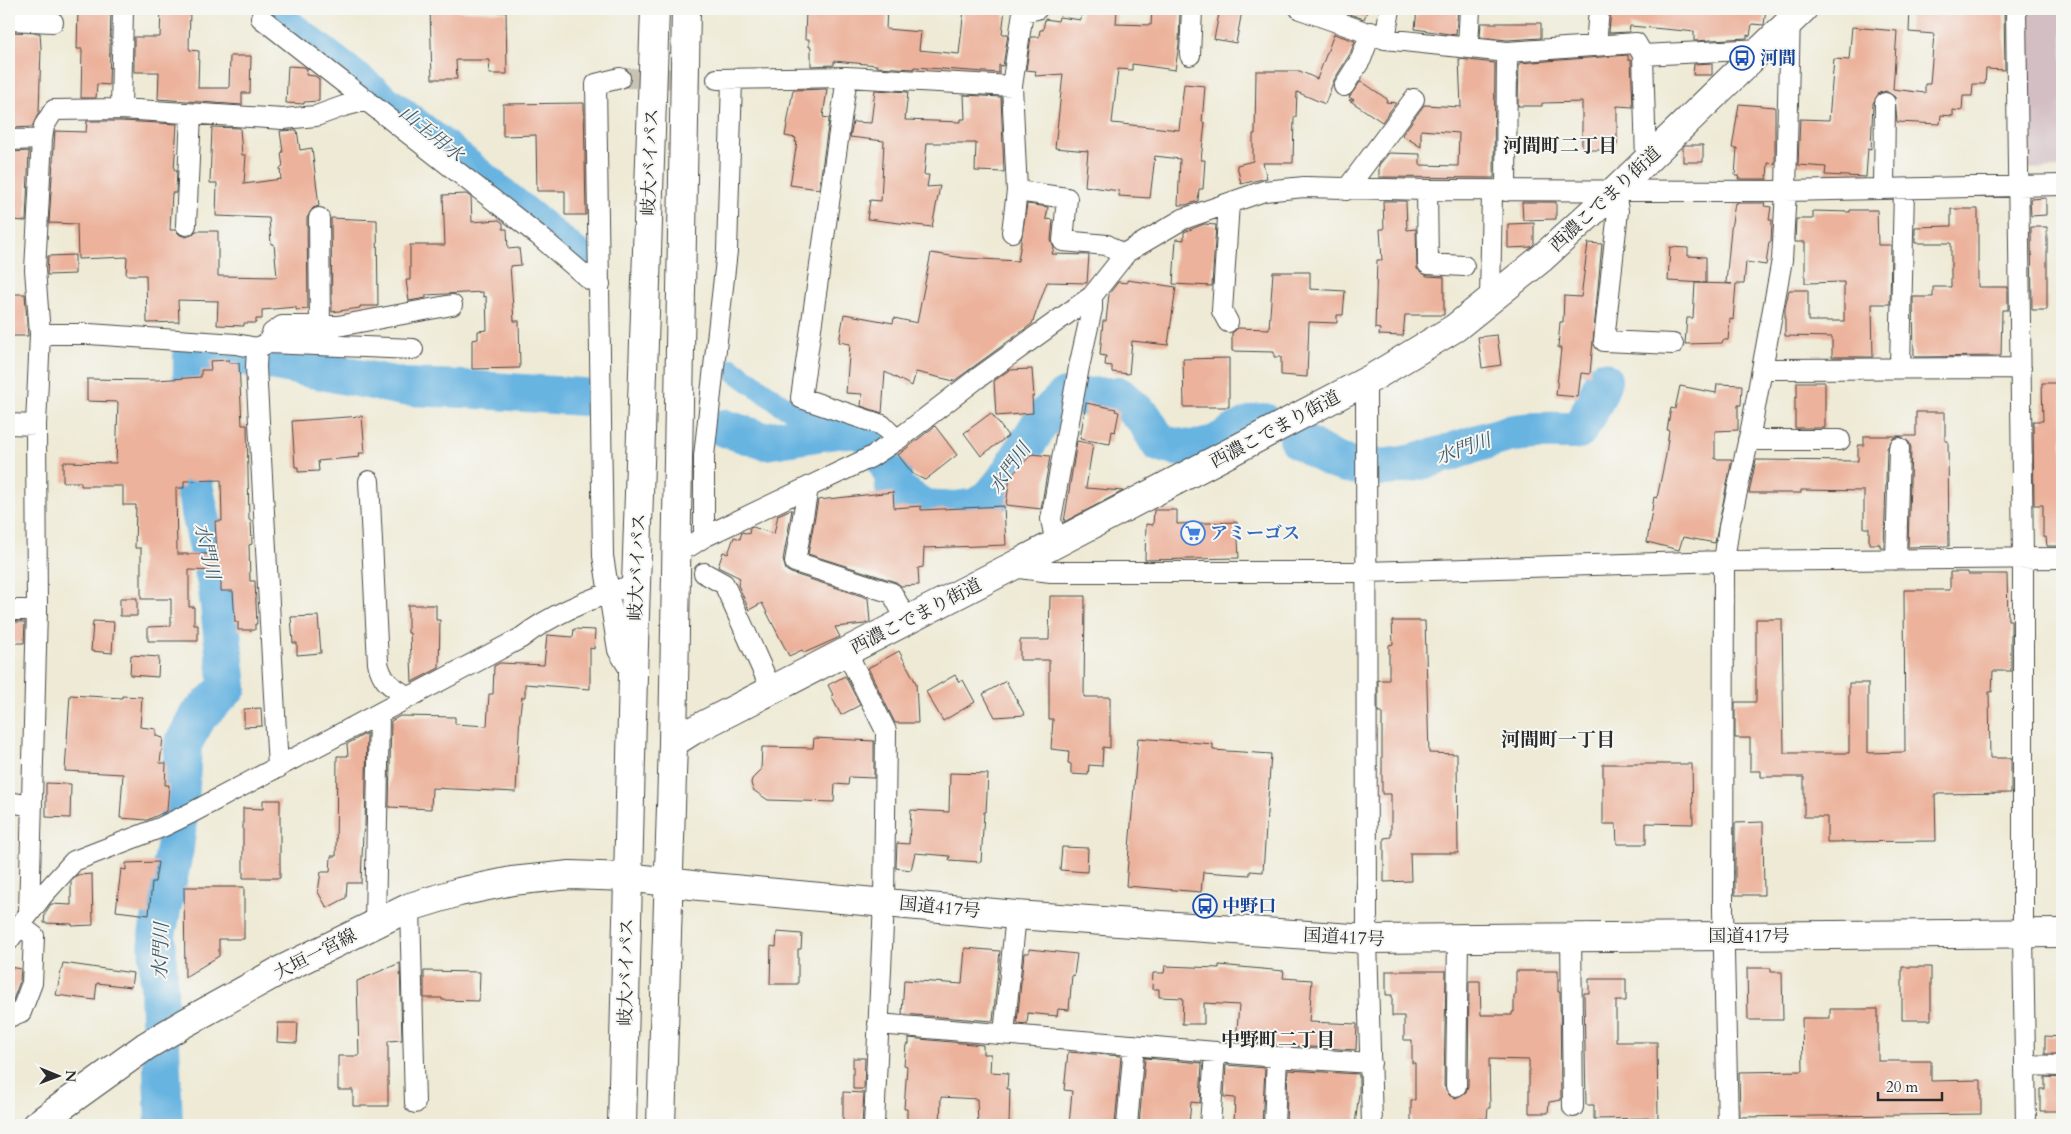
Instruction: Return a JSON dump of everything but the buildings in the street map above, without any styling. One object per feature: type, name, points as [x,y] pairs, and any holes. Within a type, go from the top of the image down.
[{"type":"main road","name":"岐大バイパス","points":[[622,1125],[633,675],[655,9]]},
{"type":"main road","name":"岐大バイパス","points":[[661,1125],[673,743],[686,9]]},
{"type":"main road","name":"西濃こでまり街道","points":[[673,743],[692,730],[772,691],[1012,567],[1366,381],[1455,328],[1542,258],[1615,191],[1762,49],[1795,13]]},
{"type":"main road","name":"大垣一宮線","points":[[36,1125],[146,1046],[185,1023],[279,971],[410,907],[459,892],[512,881],[570,875],[628,877]]},
{"type":"main road","name":"国道417号","points":[[628,877],[1016,915],[1367,939],[2062,933]]},
{"type":"street","points":[[121,110],[123,9]]},
{"type":"street","points":[[1012,232],[1017,191],[1012,86],[1023,12],[1037,9]]},
{"type":"street","points":[[1190,55],[1192,9]]},
{"type":"street","points":[[1300,9],[1378,35],[1507,52],[1636,43],[1643,54],[1646,161]]},
{"type":"street","points":[[1344,86],[1378,35],[1390,9]]},
{"type":"street","points":[[1468,46],[1470,9]]},
{"type":"street","points":[[1596,46],[1599,9]]},
{"type":"street","points":[[2016,9],[2023,558],[2026,1125]]},
{"type":"street","points":[[1728,1125],[1724,936],[1724,562],[1729,526],[1748,440],[1782,260],[1795,13]]},
{"type":"street","points":[[261,18],[538,235],[589,279],[600,284]]},
{"type":"street","points":[[9,20],[53,22]]},
{"type":"street","points":[[1643,54],[1762,49]]},
{"type":"street","points":[[1490,300],[1499,191],[1507,52]]},
{"type":"street","points":[[704,537],[704,456],[727,251],[724,79],[847,77],[1012,86]]},
{"type":"street","points":[[847,77],[801,398],[882,424],[895,441]]},
{"type":"street","points":[[620,78],[596,84],[602,556],[618,650],[633,675]]},
{"type":"street","points":[[1346,190],[1414,99]]},
{"type":"street","points":[[19,926],[32,806],[37,610],[36,425],[40,334],[35,270],[44,126],[54,110],[121,110],[283,119],[316,116],[367,100]]},
{"type":"street","points":[[1884,189],[1885,103]]},
{"type":"street","points":[[186,225],[191,114]]},
{"type":"street","points":[[9,140],[42,139]]},
{"type":"street","points":[[676,546],[690,546],[704,537],[871,457],[1092,296],[1124,256],[1183,219],[1264,190],[1304,187],[1346,190],[1786,191],[2062,185]]},
{"type":"street","points":[[1900,368],[1904,189]]},
{"type":"street","points":[[1426,190],[1428,264],[1464,266]]},
{"type":"street","points":[[1017,191],[1067,198],[1063,241],[1107,245],[1124,256]]},
{"type":"street","points":[[1615,191],[1618,211],[1604,341],[1673,344]]},
{"type":"street","points":[[1228,322],[1222,311],[1229,203]]},
{"type":"street","points":[[319,218],[320,326]]},
{"type":"street","points":[[1056,544],[1051,519],[1079,367],[1092,309],[1092,296]]},
{"type":"street","points":[[278,768],[259,352],[272,333],[282,326],[338,326],[452,305]]},
{"type":"street","points":[[40,334],[89,334],[236,344],[259,352],[413,349]]},
{"type":"street","points":[[1762,369],[2021,368]]},
{"type":"street","points":[[1366,381],[1367,939],[1372,1125]]},
{"type":"street","points":[[9,424],[36,425]]},
{"type":"street","points":[[1748,440],[1840,440]]},
{"type":"street","points":[[1896,560],[1899,448]]},
{"type":"street","points":[[370,481],[378,663],[381,675],[388,684],[408,697]]},
{"type":"street","points":[[808,488],[795,562],[892,593],[907,621]]},
{"type":"street","points":[[1012,567],[1051,572],[1366,572],[1724,562],[2062,558]]},
{"type":"street","points":[[704,573],[724,584],[772,691]]},
{"type":"street","points":[[19,926],[74,861],[162,827],[191,813],[521,638],[536,626],[609,592],[636,584]]},
{"type":"street","points":[[9,610],[37,610]]},
{"type":"street","points":[[846,652],[886,731],[884,902],[874,1125]]},
{"type":"street","points":[[375,923],[379,714]]},
{"type":"street","points":[[9,802],[32,806]]},
{"type":"street","points":[[410,907],[415,1103]]},
{"type":"street","points":[[1004,1034],[1016,915]]},
{"type":"street","points":[[9,1017],[21,1012],[32,983],[34,936],[19,926]]},
{"type":"street","points":[[1572,936],[1573,1107]]},
{"type":"street","points":[[1456,1086],[1458,938]]},
{"type":"street","points":[[878,1024],[1276,1058],[1371,1063]]},
{"type":"street","points":[[1127,1125],[1134,1045]]},
{"type":"street","points":[[1210,1125],[1215,1052]]},
{"type":"street","points":[[1274,1125],[1276,1058]]},
{"type":"street","points":[[2025,1065],[2062,1066]]},
{"type":"shaded area","points":[[2026,9],[2062,9],[2062,168],[2022,169]]},
{"type":"waterway","name":"山王用水","points":[[276,9],[459,151],[588,257]]},
{"type":"waterway","name":"水門川","points":[[164,1125],[157,935],[175,848],[180,805],[183,744],[199,715],[228,687],[217,588],[193,481],[191,458],[192,352],[256,358],[403,387],[583,397]]},
{"type":"waterway","name":"山王用水","points":[[732,369],[782,405],[836,430]]},
{"type":"waterway","name":"水門川","points":[[1298,440],[1325,456],[1342,463],[1362,467],[1382,467],[1421,461],[1508,434],[1538,431],[1578,431],[1592,407],[1603,380]]},
{"type":"waterway","name":"水門川","points":[[724,428],[765,441],[836,430],[859,430],[876,440],[893,476],[894,488],[924,508],[955,510],[976,507],[991,497],[1004,481],[1044,417],[1065,397],[1119,396],[1144,418],[1159,443],[1184,448],[1204,448],[1249,425],[1264,422]]},
{"type":"tunnel","points":[[620,78],[717,79]]},
{"type":"place","name":"河間","points":[[1742,58]]},
{"type":"place","name":"アミーゴス","points":[[1193,533]]},
{"type":"place","name":"中野口","points":[[1205,906]]},
{"type":"district","name":"河間町二丁目","points":[[1560,145]]},
{"type":"district","name":"河間町一丁目","points":[[1558,739]]},
{"type":"district","name":"中野町二丁目","points":[[1278,1039]]}]
